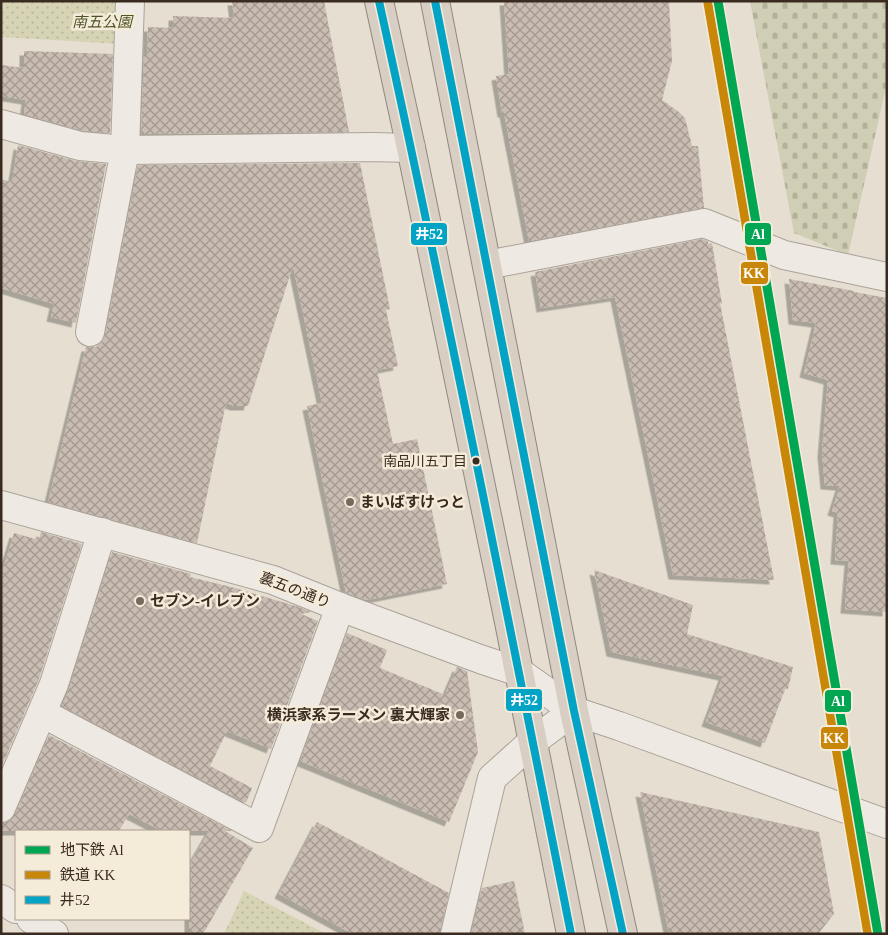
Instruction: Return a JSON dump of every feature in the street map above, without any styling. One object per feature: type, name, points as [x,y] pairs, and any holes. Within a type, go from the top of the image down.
[{"type":"highway","points":[[379,1],[508,612],[571,934]]},
{"type":"highway","points":[[434,1],[574,711],[623,934]]},
{"type":"street","points":[[90,332],[125,150],[130,1]]},
{"type":"street","points":[[1,124],[80,146],[125,150],[411,148]]},
{"type":"street","points":[[487,265],[704,222],[784,255],[887,277]]},
{"type":"street","name":"裏五の通り","points":[[1,504],[273,580],[471,656],[519,672],[574,711],[887,824]]},
{"type":"street","points":[[1,808],[54,684],[102,532]]},
{"type":"street","points":[[42,713],[259,828],[340,607]]},
{"type":"street","points":[[455,934],[492,778],[532,742],[574,711]]},
{"type":"street","points":[[1,899],[15,908]]},
{"type":"street","points":[[33,920],[54,934]]},
{"type":"green space","name":"南五公園","points":[[3,1],[123,1],[122,44],[1,37]]},
{"type":"green space","points":[[750,1],[887,1],[887,83],[848,255],[794,233]]},
{"type":"green space","points":[[244,891],[326,934],[224,934]]},
{"type":"building","points":[[232,1],[324,1],[349,132],[141,134],[144,55],[147,55],[148,27],[173,28],[173,16],[234,18]]},
{"type":"building","points":[[504,1],[669,1],[672,61],[662,100],[685,118],[692,146],[698,146],[704,208],[529,241],[496,76],[509,74]]},
{"type":"building","points":[[24,51],[113,54],[110,133],[83,131],[24,114],[26,100],[1,96],[1,65],[24,68]]},
{"type":"building","points":[[18,145],[76,161],[106,164],[76,323],[51,317],[54,304],[1,288],[1,179],[12,182]]},
{"type":"building","points":[[360,163],[390,309],[386,310],[398,366],[377,370],[393,444],[417,439],[447,584],[367,600],[346,593],[307,406],[322,403],[293,266],[248,406],[235,406],[226,403],[197,543],[48,502],[86,347],[96,347],[102,342],[105,335],[138,165]]},
{"type":"building","points":[[702,239],[708,241],[708,244],[712,243],[722,304],[720,303],[774,580],[673,575],[615,297],[541,308],[535,272]]},
{"type":"building","points":[[789,279],[887,298],[887,612],[845,609],[849,561],[835,560],[838,513],[832,511],[840,486],[825,485],[822,453],[828,380],[804,373],[816,323],[793,320]]},
{"type":"building","points":[[41,532],[82,544],[39,679],[1,768],[1,576],[14,533],[39,540]]},
{"type":"building","points":[[112,552],[191,574],[190,577],[299,607],[311,612],[301,614],[318,621],[271,749],[227,731],[210,766],[252,788],[246,803],[62,706]]},
{"type":"building","points":[[594,570],[693,605],[687,634],[793,667],[788,689],[785,689],[765,743],[706,722],[723,676],[611,652]]},
{"type":"building","points":[[347,633],[387,650],[380,668],[445,695],[457,667],[467,671],[478,752],[449,822],[300,761]]},
{"type":"building","points":[[49,735],[232,831],[225,831],[253,848],[203,934],[189,934],[190,864],[209,831],[160,830],[129,814],[120,830],[1,831],[1,823],[10,821],[15,814]]},
{"type":"building","points":[[640,792],[819,832],[834,914],[818,934],[669,934]]},
{"type":"building","points":[[317,822],[449,893],[440,934],[353,934],[279,894]]},
{"type":"building","points":[[514,881],[525,934],[471,934],[482,888]]},
{"type":"metro line","name":"Al","points":[[718,1],[878,934]]},
{"type":"rail line","name":"KK","points":[[708,3],[868,934]]},
{"type":"transit line","name":"井52","points":[[379,1],[501,583],[571,934]]},
{"type":"transit line","name":"井52","points":[[435,1],[574,711],[623,934]]},
{"type":"place","name":"南品川五丁目","points":[[476,461]]},
{"type":"place","name":"まいばすけっと","points":[[350,502]]},
{"type":"place","name":"セブン-イレブン","points":[[140,601]]},
{"type":"place","name":"横浜家系ラーメン 裏大輝家","points":[[460,715]]}]
